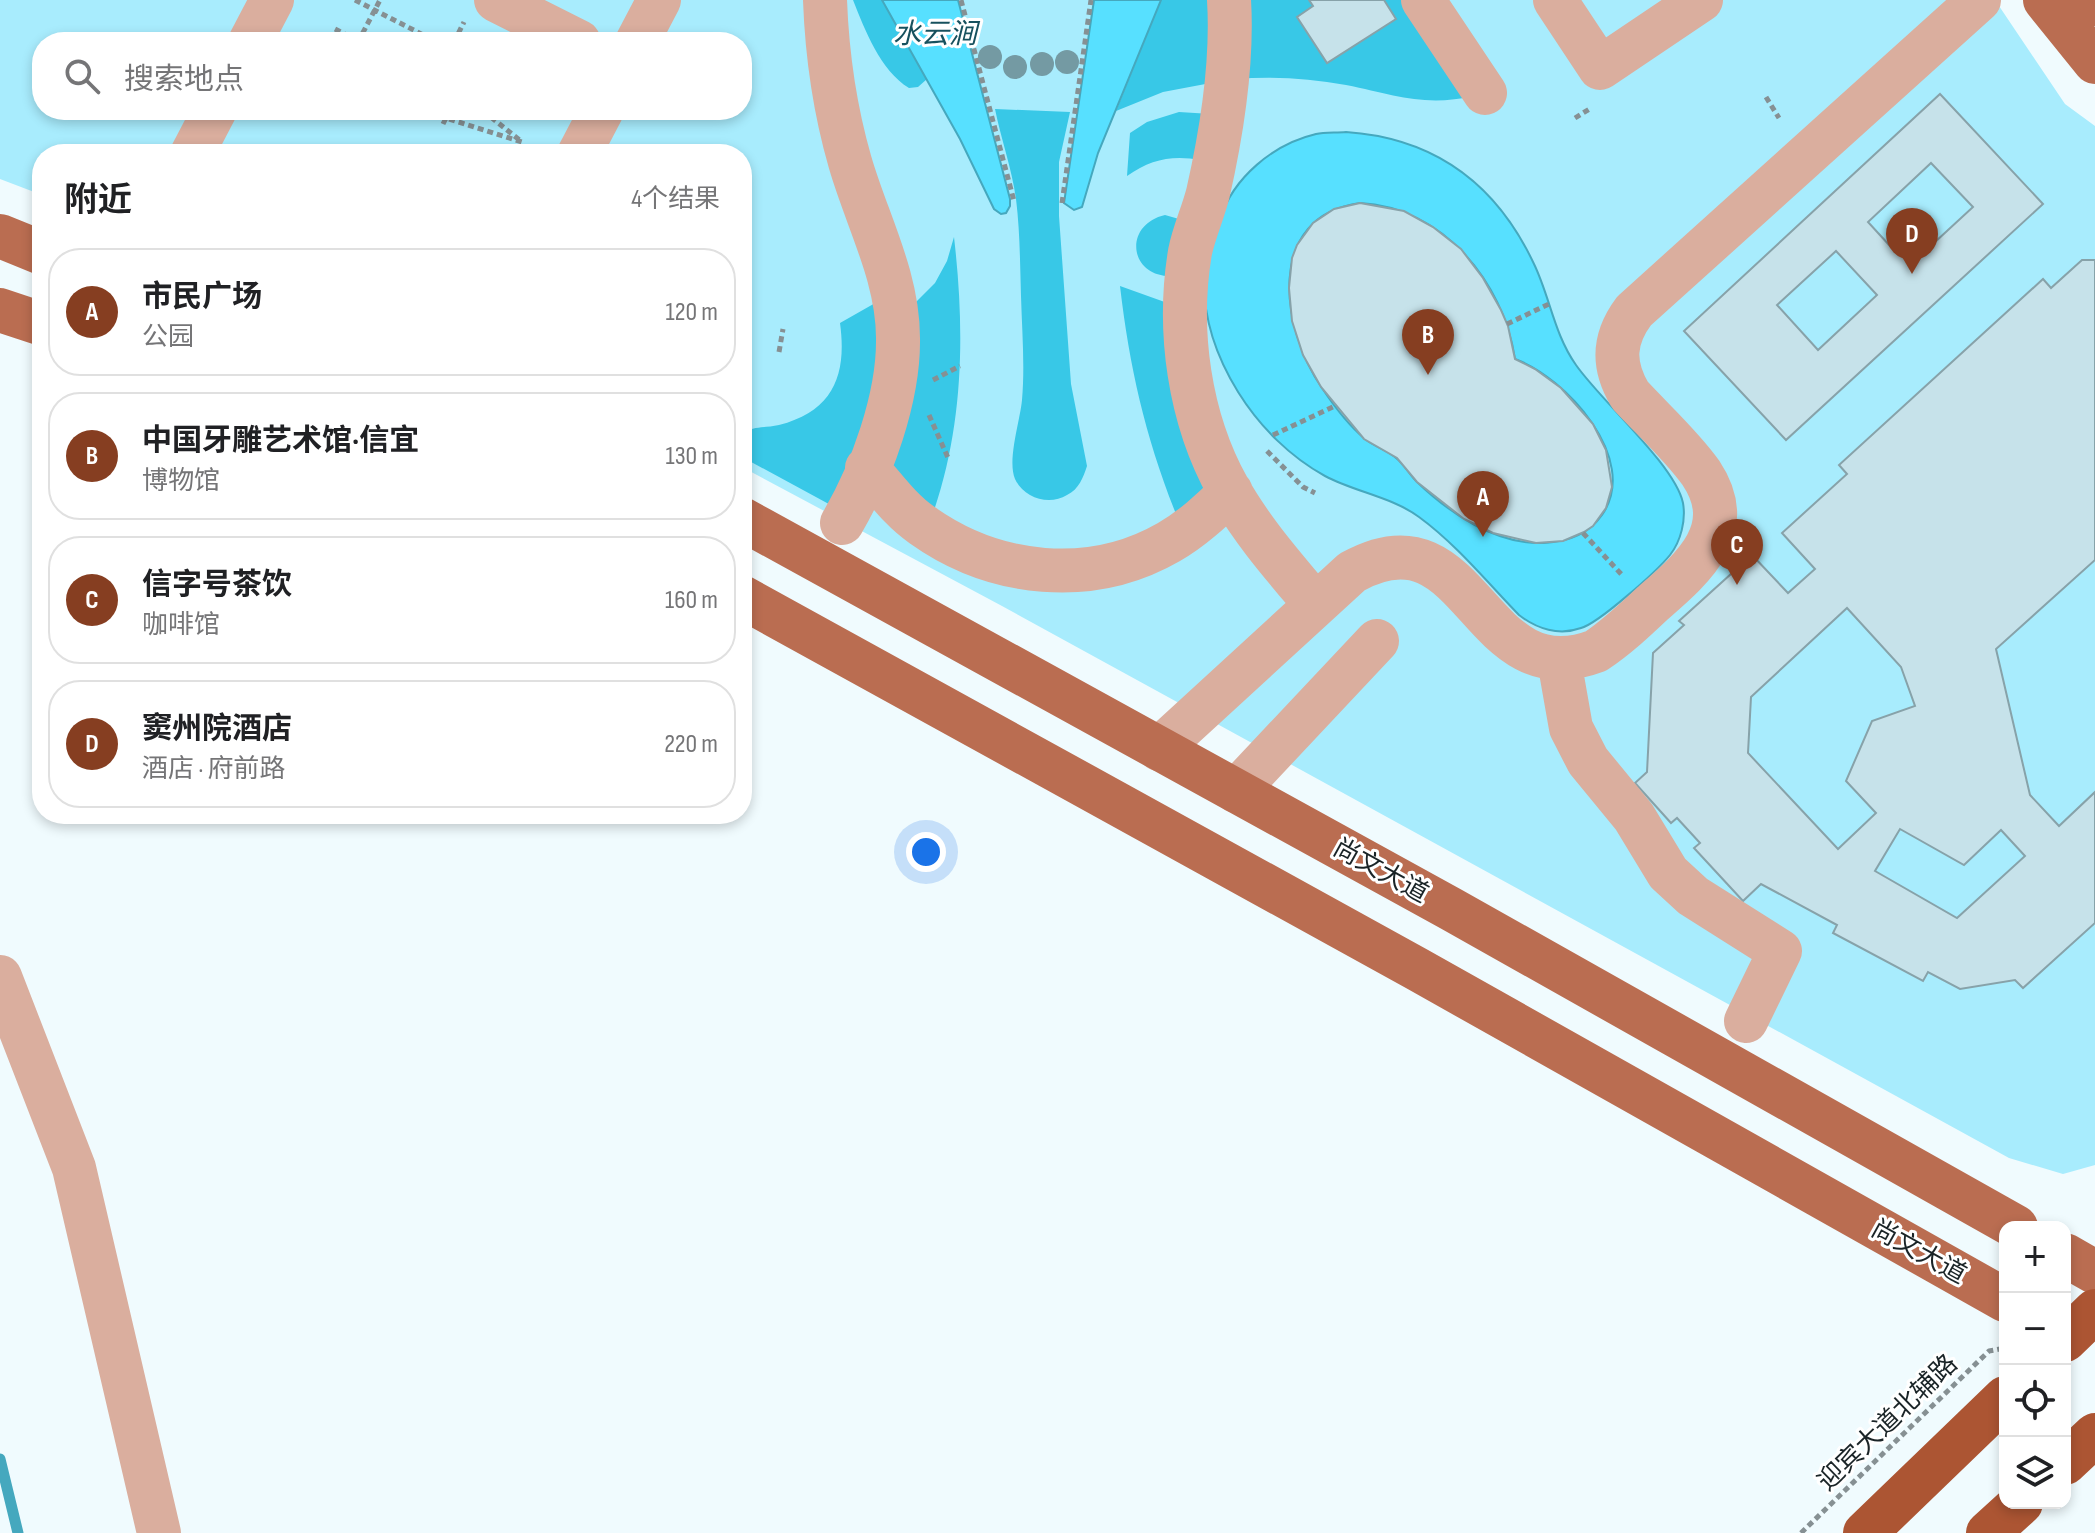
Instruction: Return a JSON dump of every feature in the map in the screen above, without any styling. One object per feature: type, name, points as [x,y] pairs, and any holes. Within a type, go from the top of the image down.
[{"type":"highway","points":[[1865,1533],[1999,1404]]},
{"type":"highway","points":[[2071,1457],[2095,1435]]},
{"type":"highway","points":[[1988,1533],[2014,1509]]},
{"type":"main road","points":[[2045,0],[2095,62]]},
{"type":"main road","points":[[0,236],[32,249]]},
{"type":"main road","points":[[0,310],[32,321]]},
{"type":"main road","name":"尚文大道","points":[[752,525],[2005,1221]]},
{"type":"main road","name":"尚文大道","points":[[752,603],[1417,969],[1999,1297]]},
{"type":"main road","points":[[2071,1258],[2095,1272]]},
{"type":"street","points":[[255,32],[272,0]]},
{"type":"street","points":[[496,0],[559,32]]},
{"type":"street","points":[[642,32],[659,0]]},
{"type":"street","points":[[825,0],[832,84],[850,163],[885,262],[898,335],[897,369],[886,416],[842,523]]},
{"type":"street","points":[[1229,0],[1221,134],[1207,198],[1191,248],[1184,295],[1192,387],[1204,431],[1231,492],[1270,549],[1316,605]]},
{"type":"street","points":[[1423,0],[1485,93]]},
{"type":"street","points":[[1555,0],[1600,68],[1701,0]]},
{"type":"street","points":[[1159,749],[1352,572],[1367,563],[1383,559],[1416,559],[1445,572],[1510,640],[1541,658],[1559,660],[1578,659],[1611,641],[1693,568],[1710,539],[1713,524],[1711,497],[1700,473],[1622,382],[1616,351],[1625,324],[1634,311],[1979,0]]},
{"type":"street","points":[[197,144],[210,120]]},
{"type":"street","points":[[584,144],[597,120]]},
{"type":"street","points":[[867,468],[896,503],[921,525],[949,543],[979,557],[1044,571],[1076,571],[1140,556],[1170,542],[1197,523],[1231,492]]},
{"type":"street","points":[[1236,791],[1377,641]]},
{"type":"street","points":[[1559,660],[1571,728],[1588,761],[1634,817],[1668,873],[1693,896],[1780,951],[1746,1021]]},
{"type":"street","points":[[0,977],[74,1168],[159,1533]]},
{"type":"path","points":[[355,0],[418,32]]},
{"type":"path","points":[[364,32],[380,0]]},
{"type":"path","points":[[961,0],[1014,201]]},
{"type":"path","points":[[1062,203],[1091,0]]},
{"type":"path","points":[[335,29],[341,32]]},
{"type":"path","points":[[1766,97],[1779,118]]},
{"type":"path","points":[[1575,118],[1591,108]]},
{"type":"path","points":[[443,124],[445,120]]},
{"type":"path","points":[[452,120],[522,142],[494,120]]},
{"type":"path","points":[[1507,324],[1549,304]]},
{"type":"path","points":[[779,352],[783,329]]},
{"type":"path","points":[[923,403],[949,460]]},
{"type":"path","points":[[1273,435],[1335,406]]},
{"type":"path","points":[[1267,451],[1303,487],[1315,493]]},
{"type":"path","points":[[1583,533],[1629,583]]},
{"type":"path","name":"迎宾大道北辅路","points":[[1801,1533],[1989,1351],[1999,1349]]},
{"type":"shaded area","points":[[0,0],[1995,0],[2065,104],[2095,126],[2095,1165],[2063,1174],[2009,1158],[752,472],[752,144],[32,144],[32,191],[0,179]]},
{"type":"shaded area","points":[[853,0],[882,0],[927,79],[918,87],[909,88],[890,71],[875,48]]},
{"type":"shaded area","points":[[1161,0],[1218,0],[1216,82],[1163,92],[1116,111]]},
{"type":"shaded area","points":[[1237,0],[1410,0],[1475,96],[1425,100],[1318,81],[1235,79]]},
{"type":"shaded area","points":[[995,109],[1070,112],[1059,162],[1059,216],[1071,384],[1087,466],[1075,490],[1053,500],[1038,498],[1024,491],[1013,471],[1023,374],[1019,235],[1014,188]]},
{"type":"shaded area","points":[[1179,112],[1211,114],[1201,160],[1162,160],[1127,176],[1130,133],[1147,122]]},
{"type":"shaded area","points":[[1165,215],[1186,221],[1174,276],[1159,275],[1148,269],[1140,261],[1136,250],[1142,229]]},
{"type":"shaded area","points":[[954,237],[960,308],[959,380],[950,450],[931,519],[878,467],[907,311],[935,283],[947,261]]},
{"type":"shaded area","points":[[1120,286],[1173,305],[1217,495],[1180,524],[1141,407]]},
{"type":"shaded area","points":[[884,298],[881,381],[838,509],[752,462],[752,429],[798,419],[824,400],[838,374],[842,341],[840,323]]},
{"type":"water","name":"水云涧","points":[[882,0],[958,0],[1010,199],[1006,213],[1001,214],[994,209],[960,139]]},
{"type":"water","points":[[1094,0],[1161,0],[1098,153],[1082,207],[1074,210],[1064,203]]},
{"type":"water","points":[[1319,133],[1378,136],[1435,155],[1481,188],[1519,235],[1534,264],[1562,341],[1576,365],[1652,452],[1677,488],[1684,516],[1674,549],[1663,563],[1614,607],[1581,628],[1548,630],[1533,624],[1519,615],[1458,551],[1419,517],[1397,504],[1337,482],[1300,460],[1256,418],[1223,365],[1206,307],[1204,270],[1226,204],[1245,177],[1270,154]],"holes":[[[1360,203],[1390,208],[1417,218],[1464,253],[1497,302],[1515,359],[1555,383],[1592,423],[1605,446],[1612,470],[1612,493],[1602,515],[1584,532],[1561,541],[1526,542],[1508,539],[1474,525],[1429,493],[1392,455],[1359,434],[1322,388],[1297,336],[1291,307],[1290,278],[1295,252],[1308,229],[1329,212]]]},
{"type":"building","points":[[1309,0],[1384,0],[1396,19],[1327,63],[1297,17],[1313,6]]},
{"type":"building","points":[[1940,94],[2043,204],[1786,440],[1684,331]],"holes":[[[1931,163],[1973,207],[1935,242],[1916,222],[1890,246],[1868,222]],[[1836,251],[1877,295],[1818,350],[1777,305]]]},
{"type":"building","points":[[1360,203],[1404,211],[1433,227],[1461,249],[1483,278],[1501,310],[1515,359],[1561,388],[1593,424],[1606,450],[1612,487],[1606,508],[1593,526],[1563,541],[1536,543],[1493,533],[1464,519],[1417,482],[1397,458],[1364,439],[1321,387],[1303,355],[1292,321],[1289,288],[1292,258],[1297,245],[1313,223],[1334,209]]},
{"type":"building","points":[[2082,260],[2095,260],[2095,560],[1996,649],[2030,795],[2059,826],[2095,792],[2095,923],[2023,988],[2015,980],[1960,989],[1928,972],[1923,981],[1833,933],[1837,925],[1761,884],[1743,901],[1694,848],[1700,843],[1677,818],[1671,823],[1635,783],[1647,772],[1653,653],[1684,625],[1679,621],[1752,555],[1788,593],[1815,569],[1782,533],[1847,474],[1839,465],[2043,279],[2051,288]],"holes":[[[1847,608],[1901,667],[1915,706],[1872,721],[1846,781],[1876,813],[1838,849],[1748,753],[1751,697]],[[1900,829],[1964,865],[2001,830],[2025,856],[1957,918],[1875,871]]]},
{"type":"waterway","points":[[0,1459],[18,1533]]},
{"type":"place","name":"窦州院酒店","points":[[1912,274]]},
{"type":"place","name":"中国牙雕艺术馆·信宜","points":[[1428,375]]},
{"type":"place","name":"市民广场","points":[[1483,537]]},
{"type":"place","name":"信字号茶饮","points":[[1737,585]]}]
